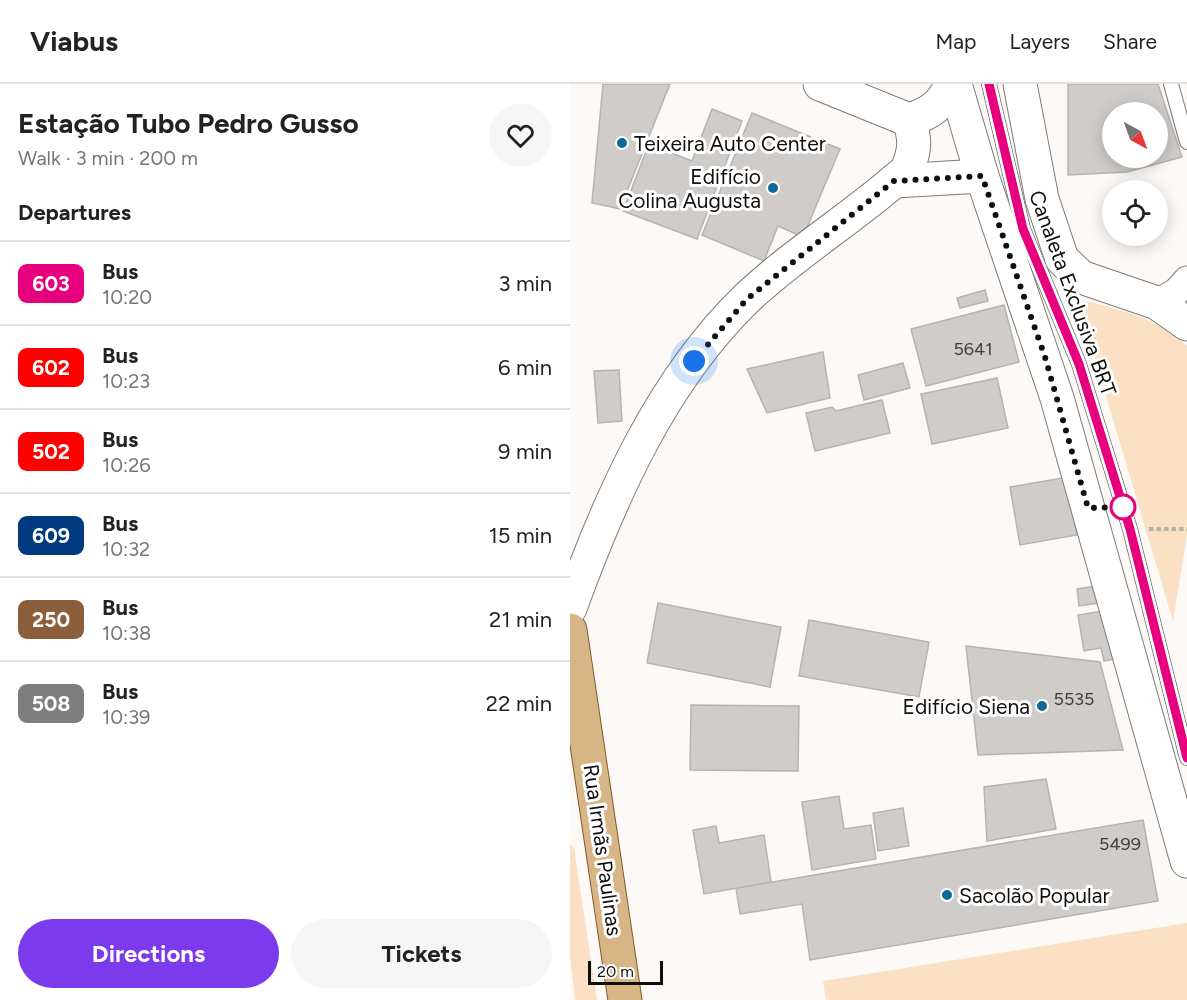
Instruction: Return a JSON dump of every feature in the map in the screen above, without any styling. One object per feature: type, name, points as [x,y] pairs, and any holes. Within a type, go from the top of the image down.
[{"type":"main road","name":"Rua Irmãs Paulinas","points":[[570,630],[584,812],[625,1000]]},
{"type":"street","points":[[820,84],[909,120],[936,108],[947,94],[951,84]]},
{"type":"street","points":[[955,84],[982,176],[1057,398],[1187,861]]},
{"type":"street","points":[[1020,84],[1042,199],[1062,259],[1081,277],[1156,303],[1187,324]]},
{"type":"street","points":[[570,608],[586,564],[632,464],[656,418],[684,374],[747,299],[907,170],[914,154],[915,137],[909,120]]},
{"type":"street","points":[[894,181],[982,176]]},
{"type":"street","points":[[1156,303],[1176,292],[1187,280]]},
{"type":"lane","name":"Canaleta Exclusiva BRT","points":[[989,84],[1023,229],[1079,364],[1130,529],[1187,758]]},
{"type":"lane","points":[[1171,84],[1187,142]]},
{"type":"shaded area","points":[[1077,299],[1136,315],[1164,328],[1187,346],[1187,536],[1173,621]]},
{"type":"shaded area","points":[[570,844],[574,848],[597,1000],[575,1000],[570,958]]},
{"type":"shaded area","points":[[1187,923],[1187,1000],[826,1000],[823,981]]},
{"type":"building","name":"Teixeira Auto Center","points":[[603,84],[670,84],[620,209],[592,203]]},
{"type":"building","points":[[1068,84],[1158,84],[1164,102],[1102,102],[1102,168],[1142,168],[1127,172],[1068,175]]},
{"type":"building","points":[[712,109],[742,121],[697,239],[623,211],[649,144],[692,161]]},
{"type":"building","name":"Edifício Colina Augusta","points":[[752,113],[840,149],[803,237],[778,226],[764,261],[702,235]]},
{"type":"building","points":[[1168,114],[1182,157],[1168,161]]},
{"type":"building","points":[[985,290],[988,301],[960,308],[957,298]]},
{"type":"building","points":[[1004,305],[1019,362],[926,386],[911,329]]},
{"type":"building","points":[[823,352],[830,398],[767,413],[747,369]]},
{"type":"building","points":[[903,363],[910,388],[864,400],[858,375]]},
{"type":"building","points":[[619,370],[622,421],[598,423],[594,371]]},
{"type":"building","points":[[997,378],[1008,428],[932,444],[921,394]]},
{"type":"building","points":[[882,400],[890,433],[815,451],[806,413],[832,407],[836,411]]},
{"type":"building","points":[[1068,477],[1077,535],[1020,545],[1010,487]]},
{"type":"building","points":[[1103,585],[1105,602],[1079,606],[1077,589]]},
{"type":"building","points":[[658,603],[781,627],[770,687],[647,663]]},
{"type":"building","points":[[1108,610],[1117,659],[1104,661],[1101,648],[1084,651],[1078,615]]},
{"type":"building","points":[[809,620],[929,642],[919,697],[799,676]]},
{"type":"building","name":"Edifício Siena","points":[[966,646],[1100,662],[1123,750],[978,755]]},
{"type":"building","points":[[691,705],[799,706],[798,771],[690,770]]},
{"type":"building","points":[[1046,779],[1056,829],[987,841],[984,787]]},
{"type":"building","points":[[839,796],[844,829],[871,825],[876,859],[812,870],[802,802]]},
{"type":"building","points":[[903,808],[909,846],[878,851],[873,813]]},
{"type":"building","name":"Sacolão Popular","points":[[1143,820],[1158,901],[810,960],[802,904],[740,914],[736,888]]},
{"type":"building","points":[[716,826],[719,843],[764,835],[771,882],[704,894],[693,830]]},
{"type":"bus line","name":"603","points":[[989,84],[1023,229],[1039,273],[1079,364],[1130,529],[1187,758]]},
{"type":"place","name":"Teixeira Auto Center","points":[[622,143]]},
{"type":"place","name":"Edifício Colina Augusta","points":[[773,188]]},
{"type":"place","name":"Edifício Siena","points":[[1042,706]]},
{"type":"place","name":"Sacolão Popular","points":[[947,895]]},
{"type":"route","points":[[694,361],[747,299],[894,181],[982,176],[1045,357],[1088,508],[1123,507]]}]
